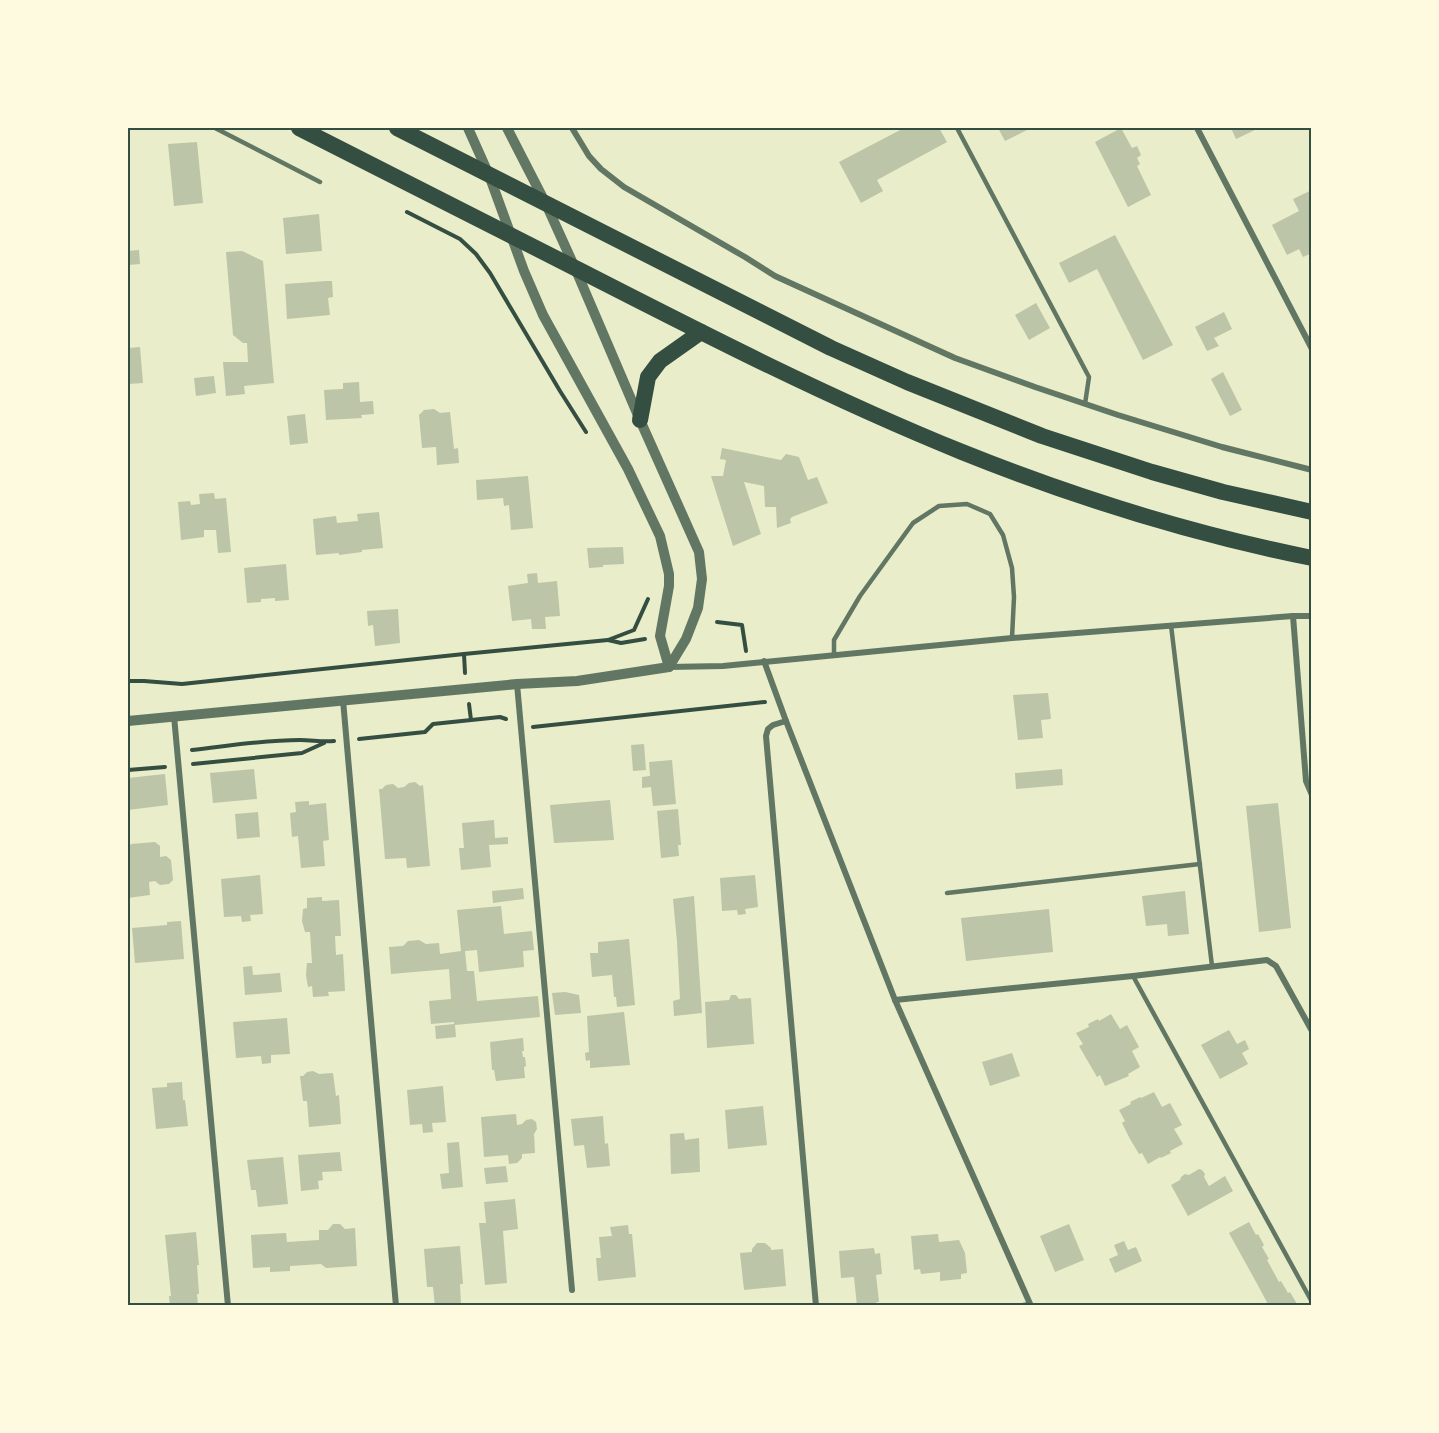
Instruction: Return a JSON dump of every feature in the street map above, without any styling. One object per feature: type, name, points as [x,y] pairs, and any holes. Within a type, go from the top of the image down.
[{"type":"highway","points":[[299,128],[700,332],[881,418],[994,464],[1098,501],[1174,525],[1311,558]]},
{"type":"highway","points":[[397,128],[873,368],[1042,436],[1152,472],[1223,492],[1311,512]]},
{"type":"highway","points":[[640,420],[648,377],[660,361],[700,332]]},
{"type":"street","points":[[468,128],[489,175],[524,271],[543,315],[628,469],[660,536],[669,574],[660,636],[669,667]]},
{"type":"street","points":[[507,128],[546,204],[575,268],[699,552],[702,579],[698,608],[686,639],[669,667]]},
{"type":"street","points":[[572,128],[601,169],[624,187],[775,276],[955,358],[1085,404],[1222,447],[1311,470]]},
{"type":"street","points":[[1197,128],[1311,349]]},
{"type":"street","points":[[1293,616],[1306,781],[1311,795]]},
{"type":"street","points":[[128,721],[517,684],[577,681],[669,667],[723,666],[1012,638],[1311,616]]},
{"type":"street","points":[[764,661],[895,1000],[1030,1305]]},
{"type":"street","points":[[517,684],[572,1290]]},
{"type":"street","points":[[342,700],[396,1305]]},
{"type":"street","points":[[174,716],[228,1305]]},
{"type":"street","points":[[786,721],[768,729],[766,736],[816,1305]]},
{"type":"street","points":[[895,1000],[1267,960],[1276,966],[1311,1031]]},
{"type":"lane","points":[[215,128],[320,182]]},
{"type":"lane","points":[[957,128],[1089,376],[1085,404]]},
{"type":"lane","points":[[834,655],[834,639],[860,596],[913,523],[939,506],[967,504],[990,514],[1003,535],[1012,568],[1014,597],[1012,638]]},
{"type":"lane","points":[[1171,626],[1212,966]]},
{"type":"lane","points":[[947,893],[1200,864]]},
{"type":"lane","points":[[1133,976],[1311,1302]]},
{"type":"lane","points":[[1017,1305],[1030,1305]]},
{"type":"path","points":[[407,212],[460,239],[476,254],[490,273],[588,436]]},
{"type":"path","points":[[128,681],[182,684],[608,640],[634,630],[650,592]]},
{"type":"path","points":[[717,622],[742,625],[749,663]]},
{"type":"path","points":[[608,640],[621,643],[660,636]]},
{"type":"path","points":[[464,654],[466,673]]},
{"type":"path","points":[[530,727],[778,700]]},
{"type":"path","points":[[469,704],[471,720]]},
{"type":"path","points":[[165,767],[163,753],[272,742],[302,740],[324,742],[425,732],[434,724],[500,717],[513,722]]},
{"type":"path","points":[[128,770],[302,753],[324,742]]},
{"type":"building","points":[[904,128],[939,128],[947,142],[877,180],[883,191],[861,203],[839,162]]},
{"type":"building","points":[[998,128],[1031,128],[1005,141]]},
{"type":"building","points":[[1121,128],[1132,148],[1137,146],[1141,155],[1137,158],[1140,164],[1137,166],[1151,195],[1128,207],[1095,142]]},
{"type":"building","points":[[1231,128],[1259,128],[1236,139]]},
{"type":"building","points":[[197,142],[203,203],[174,206],[168,144]]},
{"type":"building","points":[[1312,190],[1312,253],[1303,257],[1299,249],[1287,255],[1272,225],[1299,211],[1293,199]]},
{"type":"building","points":[[319,214],[322,251],[286,254],[283,218]]},
{"type":"building","points":[[1115,235],[1173,345],[1143,360],[1097,269],[1069,283],[1059,263]]},
{"type":"building","points":[[139,250],[140,264],[128,265],[128,251]]},
{"type":"building","points":[[242,251],[263,261],[274,383],[244,386],[245,394],[226,396],[223,362],[248,362],[247,343],[243,343],[233,335],[226,252]]},
{"type":"building","points":[[332,281],[333,297],[328,298],[330,315],[287,319],[285,284]]},
{"type":"building","points":[[1036,303],[1050,328],[1029,340],[1015,315]]},
{"type":"building","points":[[1224,312],[1232,329],[1214,338],[1219,346],[1207,351],[1195,327]]},
{"type":"building","points":[[140,347],[143,383],[128,384],[128,348]]},
{"type":"building","points":[[1223,372],[1242,410],[1230,416],[1211,379]]},
{"type":"building","points":[[214,376],[216,393],[196,396],[194,378]]},
{"type":"building","points":[[359,382],[360,402],[373,401],[374,414],[361,415],[362,418],[326,420],[324,390],[343,389],[343,383]]},
{"type":"building","points":[[434,409],[440,413],[450,412],[454,449],[458,448],[459,463],[437,465],[436,447],[422,448],[419,415],[424,410]]},
{"type":"building","points":[[305,414],[308,443],[290,445],[287,416]]},
{"type":"building","points":[[722,448],[781,460],[786,454],[799,457],[808,480],[817,477],[828,503],[792,517],[791,523],[777,528],[776,507],[765,507],[764,486],[744,482],[761,534],[733,546],[711,476],[723,476],[726,460],[720,459]]},
{"type":"building","points":[[528,476],[533,528],[511,530],[509,505],[504,506],[503,498],[477,500],[476,480]]},
{"type":"building","points":[[214,493],[215,499],[226,498],[231,552],[218,553],[216,530],[204,530],[204,537],[181,540],[178,502],[190,501],[191,505],[200,504],[199,494]]},
{"type":"building","points":[[379,512],[383,548],[339,555],[339,553],[316,555],[313,519],[336,516],[337,523],[358,521],[357,514]]},
{"type":"building","points":[[623,547],[624,564],[589,568],[587,548]]},
{"type":"building","points":[[286,564],[289,600],[261,599],[261,602],[247,603],[244,568]]},
{"type":"building","points":[[537,573],[538,583],[557,581],[560,616],[545,617],[546,629],[532,629],[531,619],[512,621],[508,586],[528,583],[527,574]]},
{"type":"building","points":[[398,609],[400,643],[375,646],[373,625],[368,626],[367,611]]},
{"type":"building","points":[[1048,693],[1051,719],[1041,720],[1043,738],[1018,740],[1013,695]]},
{"type":"building","points":[[644,744],[646,770],[633,771],[631,745]]},
{"type":"building","points":[[672,760],[676,804],[653,806],[651,787],[642,788],[642,777],[650,776],[649,762]]},
{"type":"building","points":[[254,769],[257,799],[213,803],[210,773]]},
{"type":"building","points":[[1062,769],[1063,785],[1016,789],[1015,773]]},
{"type":"building","points":[[165,774],[168,805],[128,810],[128,778]]},
{"type":"building","points":[[415,782],[420,786],[423,785],[430,866],[407,868],[406,858],[385,859],[379,789],[393,784],[398,788],[404,787]]},
{"type":"building","points":[[610,800],[614,840],[554,843],[550,805]]},
{"type":"building","points":[[309,801],[309,805],[326,803],[329,840],[323,841],[325,866],[301,868],[298,836],[292,837],[290,813],[296,812],[295,802]]},
{"type":"building","points":[[1278,803],[1291,928],[1259,932],[1246,806]]},
{"type":"building","points":[[678,809],[681,845],[678,845],[679,856],[661,858],[657,811]]},
{"type":"building","points":[[258,812],[260,837],[237,839],[235,814]]},
{"type":"building","points":[[494,820],[495,838],[508,837],[508,844],[489,845],[491,867],[461,870],[459,848],[464,848],[462,823]]},
{"type":"building","points":[[155,842],[160,846],[160,857],[166,856],[171,860],[173,880],[169,884],[160,885],[155,881],[149,882],[150,895],[128,898],[128,873],[130,873],[128,848],[131,844]]},
{"type":"building","points":[[260,875],[263,914],[250,915],[251,921],[242,922],[241,916],[224,917],[221,879]]},
{"type":"building","points":[[755,875],[758,907],[745,909],[746,914],[738,915],[737,910],[722,911],[720,878]]},
{"type":"building","points":[[523,888],[524,899],[493,903],[492,891]]},
{"type":"building","points":[[1185,891],[1189,934],[1168,936],[1167,924],[1146,926],[1142,896]]},
{"type":"building","points":[[694,896],[702,1013],[674,1016],[673,1001],[680,999],[673,899]]},
{"type":"building","points":[[322,897],[322,901],[339,900],[341,936],[335,936],[336,955],[343,954],[345,991],[328,992],[329,996],[313,997],[312,986],[308,987],[306,975],[307,963],[312,963],[310,932],[305,932],[302,921],[303,909],[307,908],[307,898]]},
{"type":"building","points":[[501,906],[504,934],[532,931],[534,950],[523,951],[524,967],[479,972],[477,950],[465,951],[467,971],[474,971],[477,1001],[538,996],[540,1017],[455,1025],[456,1037],[436,1039],[435,1026],[454,1024],[454,1022],[431,1024],[429,1001],[451,999],[449,969],[391,974],[389,947],[403,946],[408,941],[419,940],[426,944],[439,943],[440,954],[461,951],[457,910]]},
{"type":"building","points":[[1049,909],[1053,952],[966,961],[961,918]]},
{"type":"building","points":[[181,921],[184,959],[135,963],[132,928],[167,925],[167,922]]},
{"type":"building","points":[[629,939],[635,1005],[617,1007],[612,975],[592,977],[590,953],[598,953],[598,942]]},
{"type":"building","points":[[252,966],[253,975],[280,973],[282,992],[245,995],[243,967]]},
{"type":"building","points":[[565,992],[579,995],[581,1013],[555,1015],[552,993]]},
{"type":"building","points":[[731,995],[736,995],[739,999],[751,998],[754,1044],[707,1048],[705,1002],[729,1000]]},
{"type":"building","points":[[624,1012],[630,1065],[590,1068],[590,1060],[586,1061],[585,1053],[589,1052],[587,1016]]},
{"type":"building","points":[[1111,1014],[1120,1029],[1127,1025],[1139,1047],[1132,1051],[1140,1067],[1128,1074],[1129,1076],[1105,1086],[1100,1075],[1097,1077],[1079,1046],[1083,1044],[1076,1033],[1089,1027],[1088,1024]]},
{"type":"building","points":[[287,1018],[290,1054],[271,1055],[271,1063],[262,1064],[261,1056],[236,1058],[233,1022]]},
{"type":"building","points":[[1229,1030],[1237,1044],[1245,1040],[1249,1049],[1242,1053],[1248,1064],[1220,1079],[1201,1045]]},
{"type":"building","points":[[523,1038],[525,1078],[496,1081],[494,1070],[492,1070],[490,1042]]},
{"type":"building","points":[[1012,1053],[1020,1076],[990,1086],[982,1062]]},
{"type":"building","points":[[313,1071],[319,1074],[333,1073],[336,1096],[339,1095],[341,1124],[309,1127],[307,1101],[303,1101],[300,1076]]},
{"type":"building","points":[[182,1082],[188,1126],[156,1129],[152,1088],[167,1087],[167,1083]]},
{"type":"building","points":[[443,1086],[446,1122],[432,1123],[433,1132],[423,1133],[422,1124],[410,1125],[407,1090]]},
{"type":"building","points":[[1154,1092],[1162,1107],[1170,1103],[1182,1125],[1174,1129],[1183,1144],[1170,1151],[1171,1153],[1148,1164],[1130,1139],[1122,1123],[1125,1121],[1119,1110],[1131,1104],[1130,1102]]},
{"type":"building","points":[[763,1106],[767,1145],[728,1149],[725,1110]]},
{"type":"building","points":[[516,1114],[517,1125],[532,1119],[536,1122],[535,1153],[522,1154],[522,1158],[517,1163],[509,1164],[508,1155],[484,1157],[481,1117]]},
{"type":"building","points":[[603,1116],[605,1144],[608,1143],[610,1166],[587,1168],[584,1145],[574,1146],[571,1119]]},
{"type":"building","points":[[684,1133],[685,1140],[699,1138],[700,1172],[671,1174],[670,1134]]},
{"type":"building","points":[[459,1142],[463,1187],[442,1189],[440,1174],[449,1173],[447,1143]]},
{"type":"building","points":[[340,1152],[342,1171],[322,1172],[323,1180],[318,1181],[319,1189],[301,1191],[298,1155]]},
{"type":"building","points":[[283,1157],[288,1204],[258,1207],[256,1190],[251,1190],[247,1160]]},
{"type":"building","points":[[506,1166],[508,1182],[486,1184],[484,1168]]},
{"type":"building","points":[[1199,1169],[1205,1174],[1204,1177],[1209,1186],[1225,1176],[1233,1191],[1188,1216],[1171,1185],[1185,1174],[1189,1175]]},
{"type":"building","points":[[515,1199],[518,1229],[503,1231],[507,1283],[485,1285],[479,1223],[486,1223],[484,1202]]},
{"type":"building","points":[[1249,1222],[1264,1245],[1262,1247],[1269,1259],[1267,1260],[1279,1282],[1281,1281],[1288,1293],[1290,1292],[1297,1304],[1295,1306],[1269,1306],[1229,1233]]},
{"type":"building","points":[[333,1224],[340,1224],[345,1229],[355,1228],[357,1266],[326,1268],[321,1264],[290,1266],[290,1271],[270,1272],[270,1267],[253,1268],[251,1235],[286,1233],[287,1242],[319,1240],[319,1230],[328,1230]]},
{"type":"building","points":[[1069,1224],[1084,1260],[1055,1272],[1040,1236]]},
{"type":"building","points":[[628,1225],[629,1234],[632,1234],[636,1277],[598,1281],[596,1258],[601,1258],[599,1237],[612,1236],[610,1227]]},
{"type":"building","points":[[196,1232],[199,1265],[197,1265],[198,1306],[170,1306],[165,1235]]},
{"type":"building","points":[[938,1234],[939,1242],[959,1240],[965,1253],[967,1273],[961,1274],[961,1279],[940,1281],[940,1272],[921,1274],[920,1269],[914,1270],[911,1236]]},
{"type":"building","points":[[1124,1241],[1128,1250],[1136,1247],[1142,1261],[1115,1273],[1109,1259],[1118,1255],[1114,1245]]},
{"type":"building","points":[[757,1243],[765,1243],[771,1250],[783,1249],[786,1286],[744,1290],[740,1253],[752,1252]]},
{"type":"building","points":[[460,1246],[463,1284],[460,1284],[461,1305],[435,1306],[433,1287],[427,1287],[424,1249]]},
{"type":"building","points":[[874,1248],[875,1254],[880,1253],[882,1274],[876,1275],[879,1302],[876,1302],[877,1306],[857,1306],[854,1277],[841,1278],[839,1251]]}]
